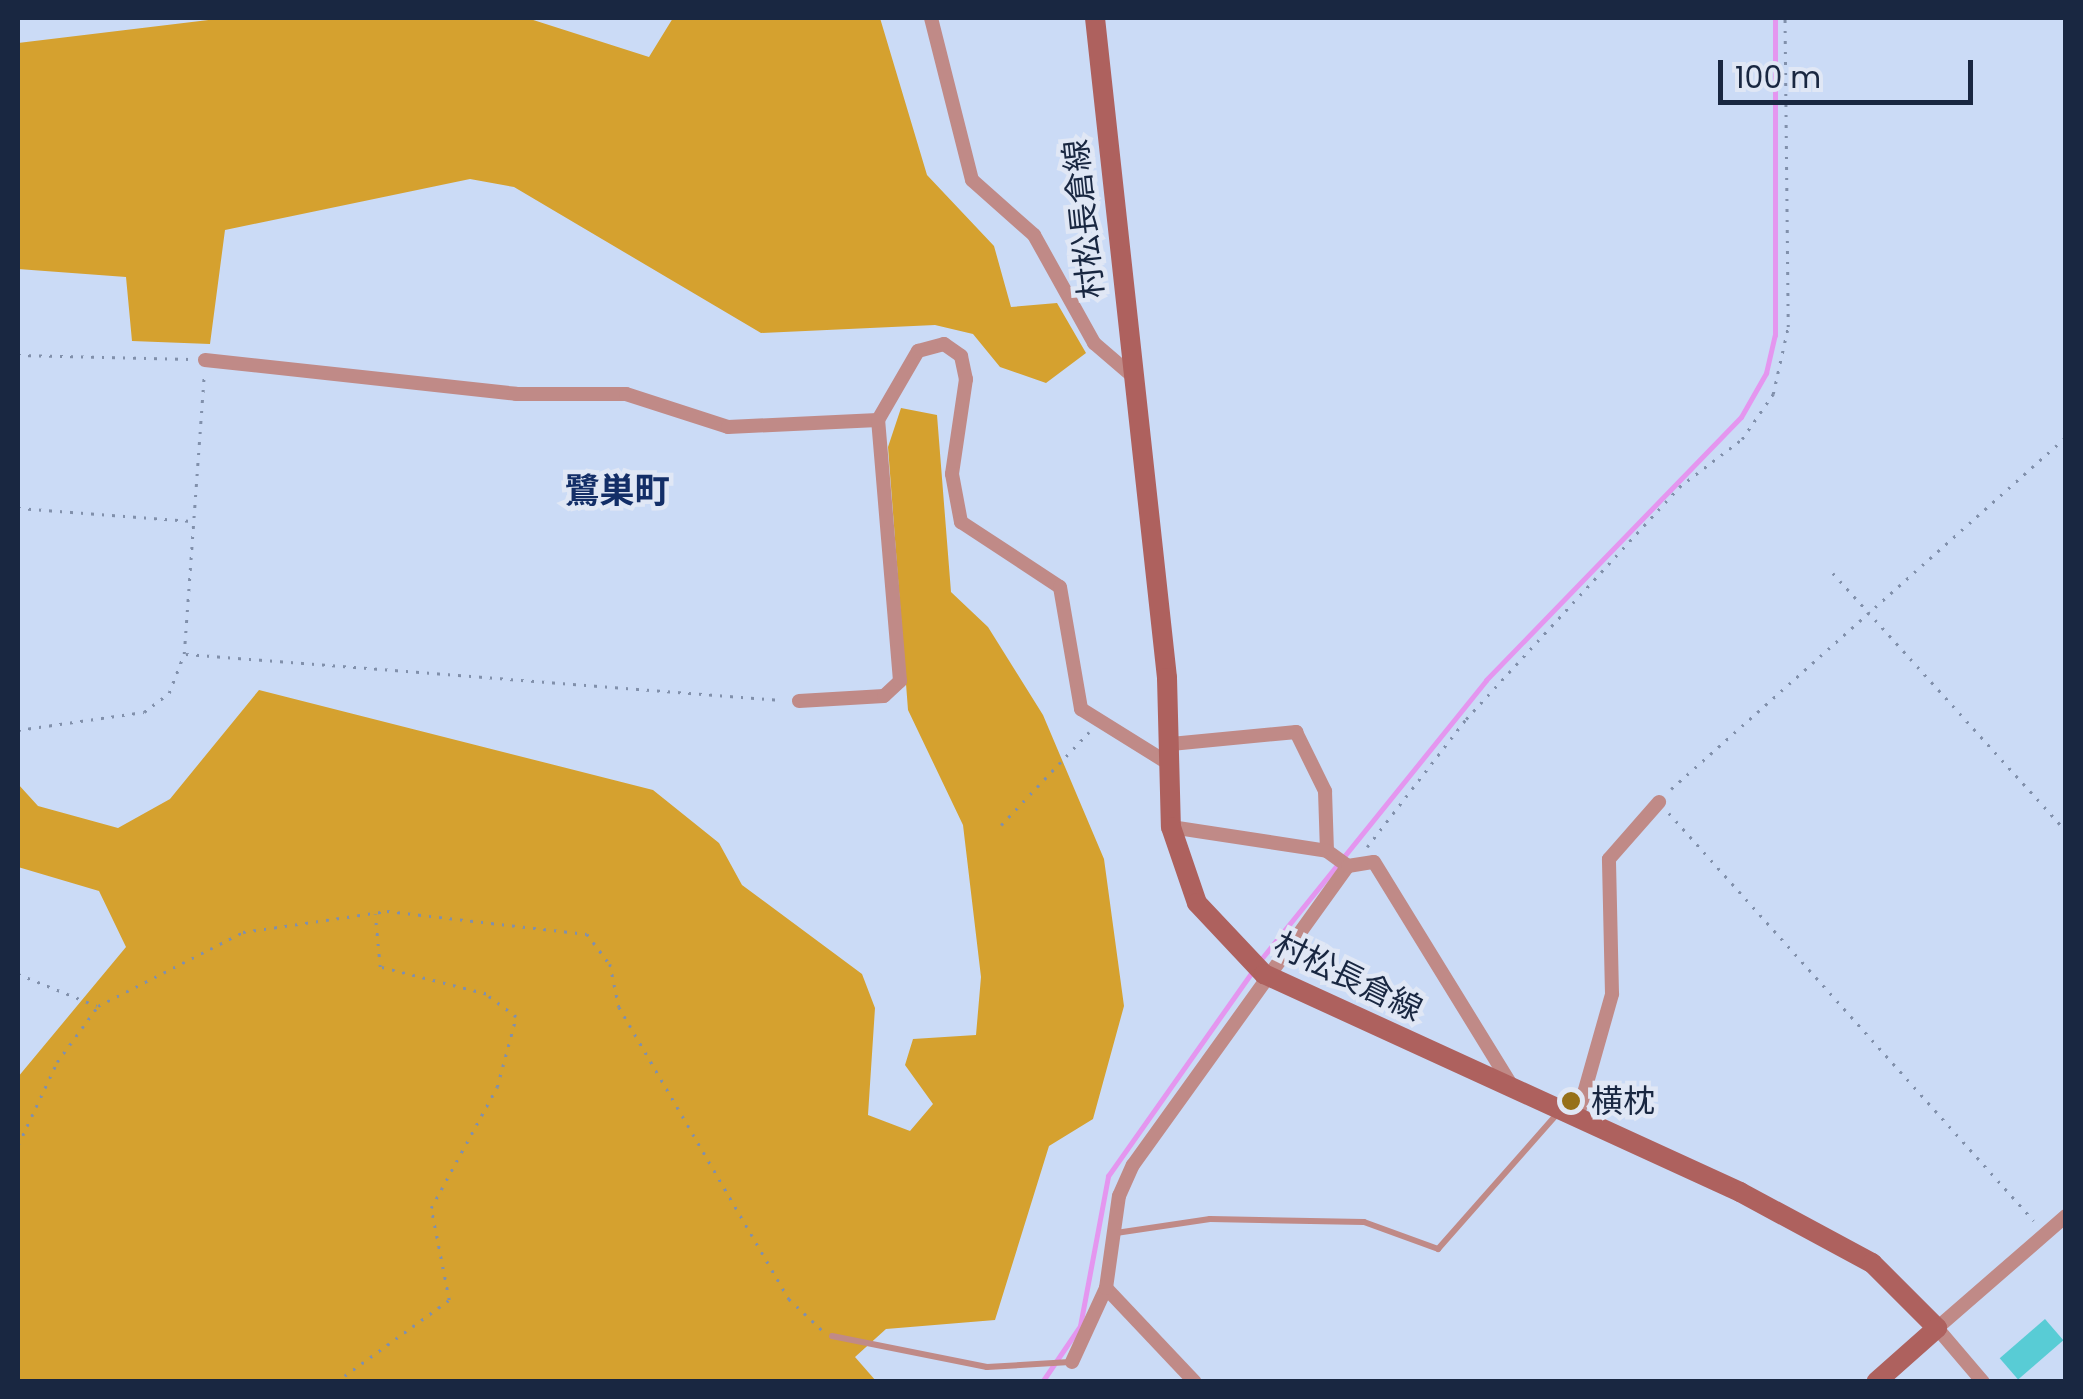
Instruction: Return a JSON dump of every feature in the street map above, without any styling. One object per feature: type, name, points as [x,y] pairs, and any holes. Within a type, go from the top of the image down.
[{"type":"main road","name":"村松長倉線","points":[[1095,18],[1171,754],[1171,827],[1197,903],[1264,974],[1836,1240],[1937,1328]]},
{"type":"main road","points":[[1876,1382],[1937,1328]]},
{"type":"street","points":[[931,18],[972,180],[1034,235],[1094,343],[1130,374]]},
{"type":"street","points":[[799,700],[884,696],[900,680],[878,420],[918,351],[944,344],[961,356],[966,379],[952,474],[961,522],[1060,587],[1075,695],[1097,723],[1171,754],[1296,732],[1324,791],[1327,850]]},
{"type":"street","points":[[205,360],[500,393],[626,394],[728,426],[878,420]]},
{"type":"street","points":[[1569,1115],[1612,994],[1609,859],[1659,802]]},
{"type":"street","points":[[1171,827],[1327,850],[1348,866]]},
{"type":"street","points":[[1072,1362],[1106,1288],[1114,1234],[1133,1164],[1264,974],[1348,866],[1374,862],[1513,1088]]},
{"type":"street","points":[[1983,1382],[1937,1328],[2066,1216]]},
{"type":"street","points":[[1106,1288],[1195,1382]]},
{"type":"lane","points":[[1114,1234],[1300,1218],[1382,1224],[1438,1248],[1569,1115]]},
{"type":"lane","points":[[832,1336],[987,1367],[1072,1362]]},
{"type":"path","points":[[1348,866],[1466,720],[1679,488],[1742,440],[1767,407],[1788,327],[1784,18]]},
{"type":"path","points":[[18,355],[205,360],[184,654],[156,708],[18,730]]},
{"type":"path","points":[[2046,1234],[1659,802],[2066,438]]},
{"type":"path","points":[[18,508],[193,521]]},
{"type":"path","points":[[1833,573],[2066,831]]},
{"type":"path","points":[[184,654],[799,700]]},
{"type":"path","points":[[1001,825],[1097,723]]},
{"type":"path","points":[[336,1382],[449,1300],[431,1208],[498,1086],[516,1018],[486,994],[380,966],[375,912]]},
{"type":"path","points":[[18,1145],[57,1062],[98,1006],[244,932],[375,912],[599,943],[619,1007],[779,1282],[832,1336]]},
{"type":"path","points":[[18,974],[98,1006]]},
{"type":"shaded area","points":[[225,18],[527,18],[649,57],[673,18],[880,18],[927,175],[994,246],[1011,307],[1057,303],[1086,353],[1046,383],[1000,367],[973,334],[935,325],[761,333],[514,187],[470,179],[225,230],[210,344],[132,341],[126,277],[18,269],[18,43]]},
{"type":"shaded area","points":[[901,408],[937,415],[951,592],[988,627],[1043,715],[1104,859],[1124,1006],[1093,1119],[1049,1146],[995,1320],[886,1329],[855,1357],[876,1381],[18,1381],[18,1077],[126,947],[99,891],[18,867],[18,784],[38,806],[118,828],[170,799],[259,690],[653,790],[719,843],[742,885],[862,974],[875,1008],[868,1115],[910,1131],[933,1104],[905,1065],[913,1039],[976,1035],[981,977],[963,825],[908,710],[888,447]]},
{"type":"building","points":[[2045,1319],[2063,1340],[2018,1379],[2000,1358]]},
{"type":"waterway","points":[[1258,963],[1486,680],[1741,417],[1766,373],[1775,335],[1775,18]]},
{"type":"waterway","points":[[1042,1382],[1080,1326],[1108,1176],[1252,972]]},
{"type":"place","name":"横枕","points":[[1571,1101]]},
{"type":"district","name":"鷺巣町","points":[[617,491]]}]
